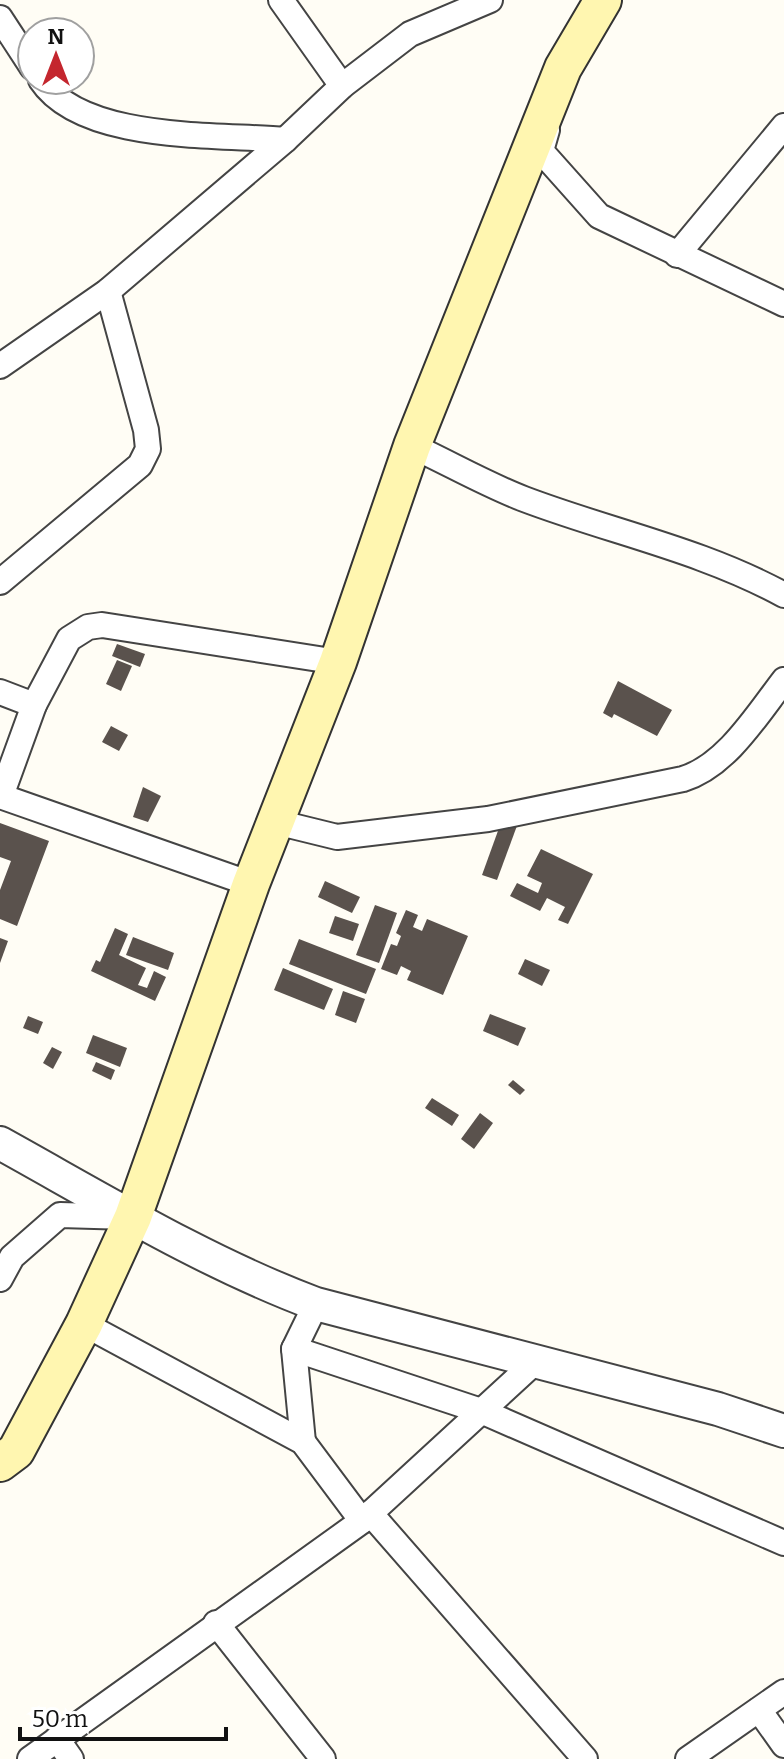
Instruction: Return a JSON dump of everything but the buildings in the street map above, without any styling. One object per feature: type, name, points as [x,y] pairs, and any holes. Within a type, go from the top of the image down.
[{"type":"main road","points":[[5,1456],[84,1324],[133,1217],[251,884],[338,662],[412,446],[563,68],[603,0]]},
{"type":"street","points":[[281,0],[342,86]]},
{"type":"street","points":[[0,366],[108,291],[285,140],[342,86],[410,34],[490,0]]},
{"type":"street","points":[[0,18],[16,42]]},
{"type":"street","points":[[563,68],[541,151],[599,216],[784,304]]},
{"type":"street","points":[[51,96],[88,116],[120,125],[285,140]]},
{"type":"street","points":[[677,255],[784,126]]},
{"type":"street","points":[[0,582],[140,465],[148,449],[146,430],[108,291]]},
{"type":"street","points":[[412,446],[523,498],[730,568],[784,595]]},
{"type":"street","points":[[251,884],[1,796],[34,705],[69,639],[88,627],[102,625],[338,662]]},
{"type":"street","points":[[276,822],[337,837],[488,819],[683,779],[700,774],[739,737],[784,680]]},
{"type":"street","points":[[0,692],[34,705]]},
{"type":"street","points":[[0,1143],[133,1217],[284,1293],[718,1409],[784,1431]]},
{"type":"street","points":[[0,1279],[12,1257],[60,1215],[133,1217]]},
{"type":"street","points":[[303,1442],[294,1349],[316,1304]]},
{"type":"street","points":[[84,1324],[303,1442],[366,1517],[585,1759]]},
{"type":"street","points":[[294,1349],[481,1411],[784,1543]]},
{"type":"street","points":[[30,1759],[64,1749],[216,1623],[366,1517],[535,1362]]},
{"type":"street","points":[[216,1623],[323,1759]]},
{"type":"street","points":[[688,1759],[784,1692]]},
{"type":"street","points":[[759,1710],[784,1745]]}]
